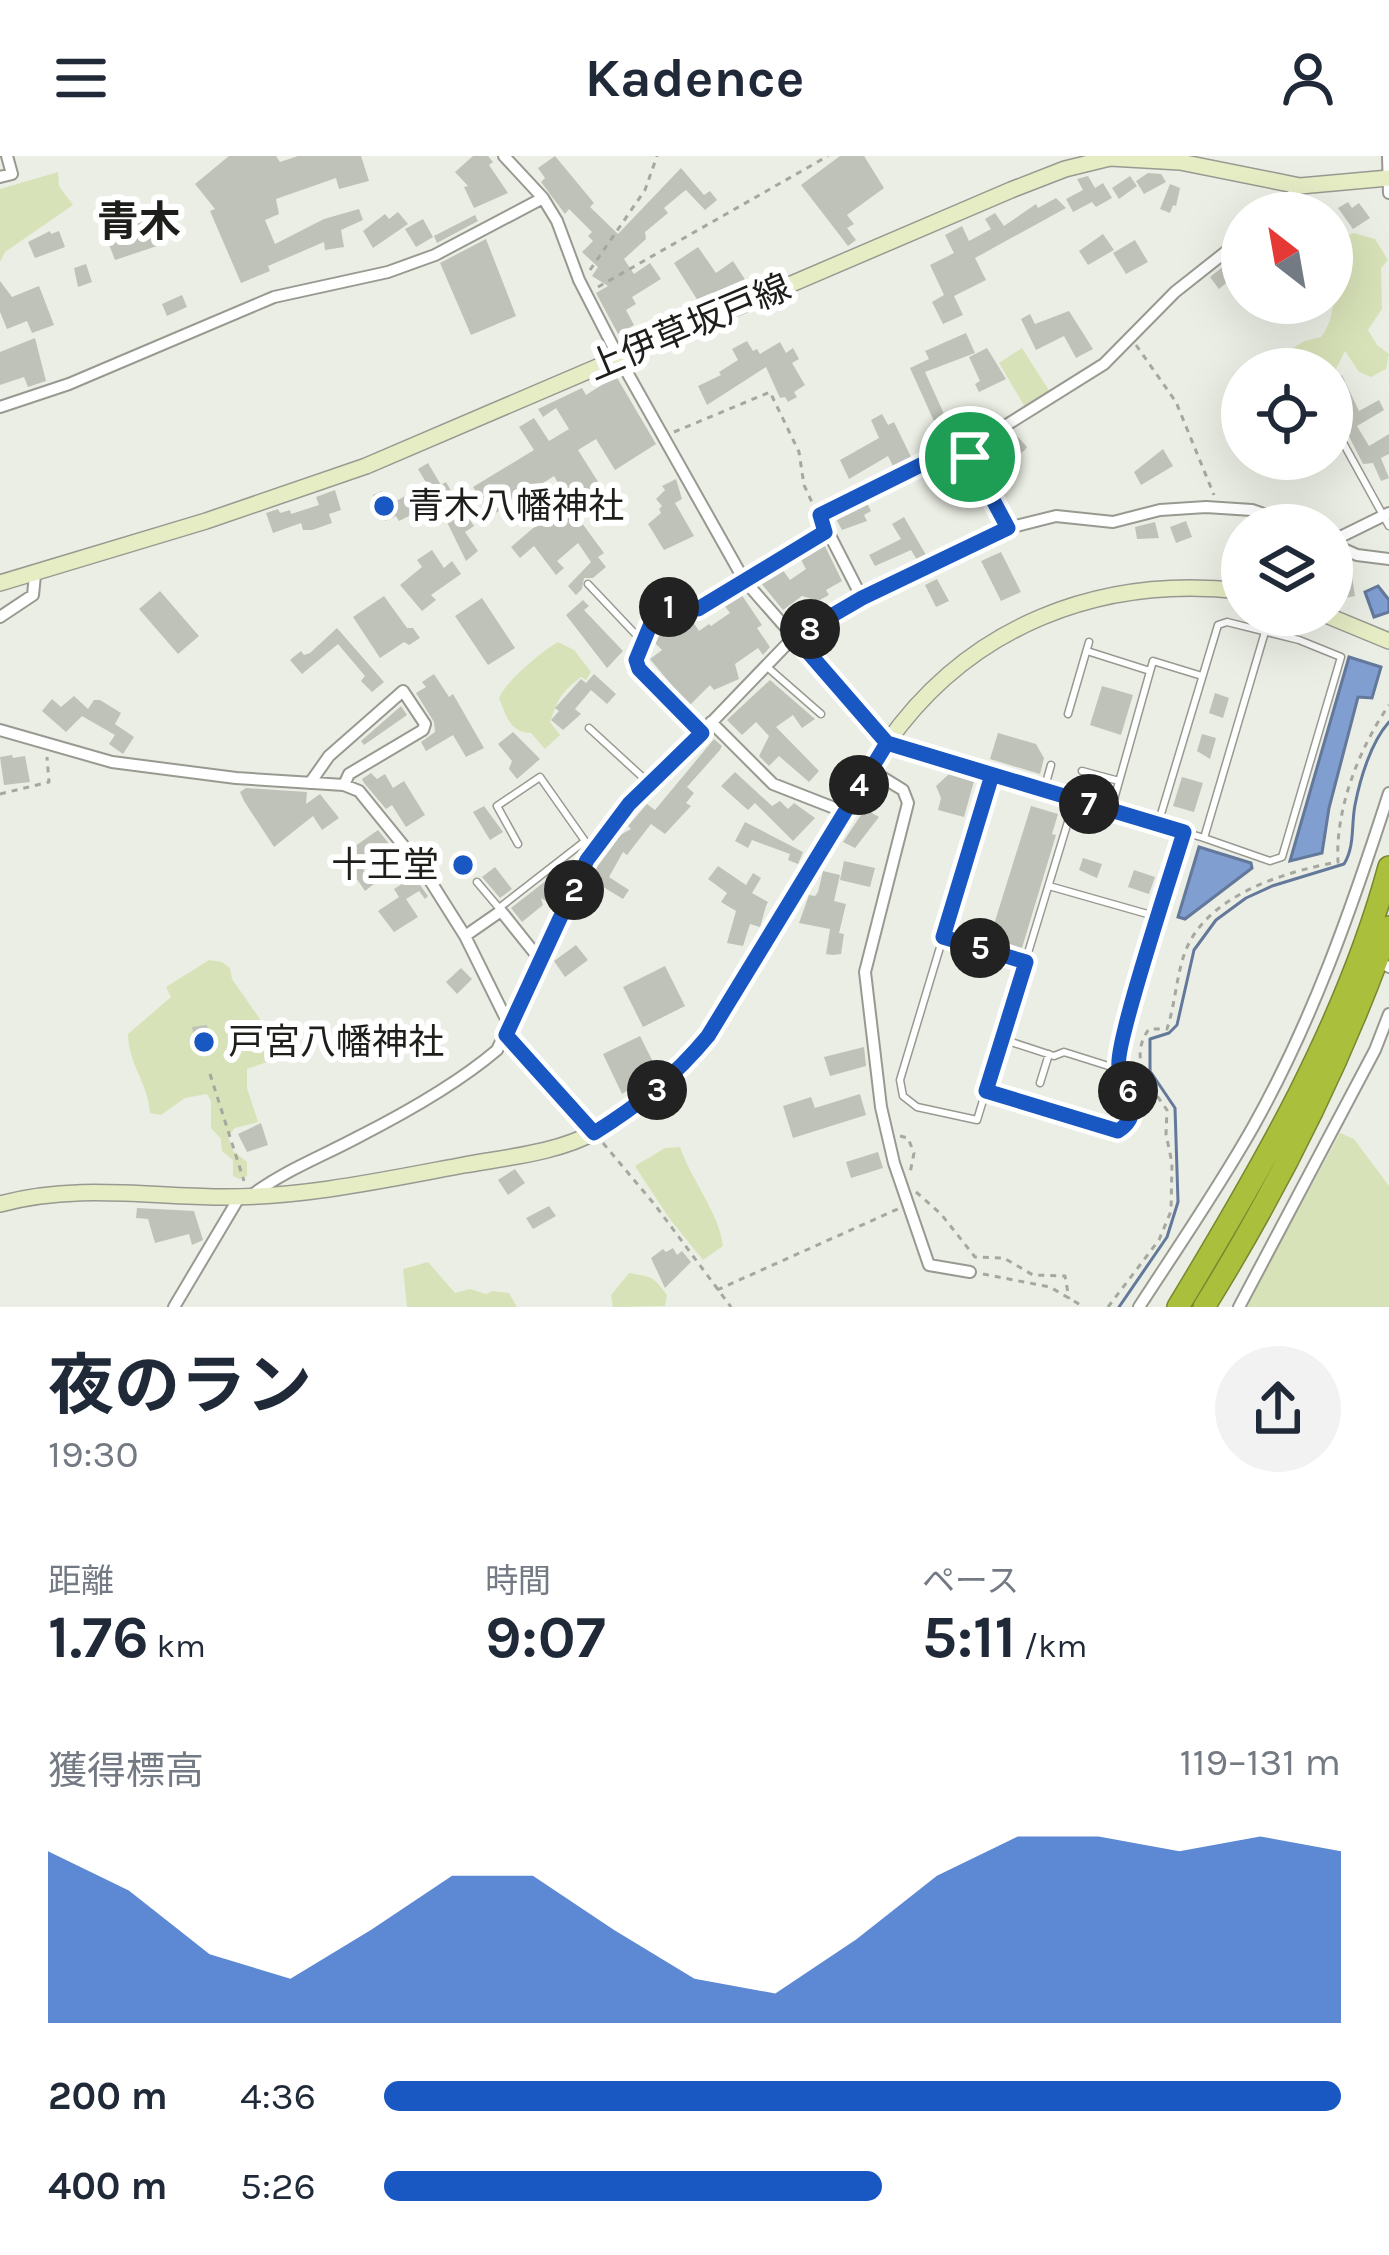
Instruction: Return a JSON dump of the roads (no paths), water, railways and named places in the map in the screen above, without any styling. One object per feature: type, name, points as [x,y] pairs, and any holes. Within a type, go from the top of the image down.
[{"type":"highway","points":[[1178,1307],[1280,1133],[1351,978],[1389,867]]},
{"type":"highway","points":[[1204,1307],[1298,1144],[1339,1060],[1389,927]]},
{"type":"street","points":[[0,177],[12,174],[7,156]]},
{"type":"street","points":[[504,156],[557,221],[579,280],[619,358],[744,580],[887,743]]},
{"type":"street","points":[[1388,156],[1389,193]]},
{"type":"street","name":"上伊草坂戸線","points":[[0,583],[366,466],[1083,159],[1180,162],[1300,187],[1388,178]]},
{"type":"street","points":[[1295,192],[1300,187]]},
{"type":"street","points":[[0,407],[69,384],[274,297],[388,272],[435,255],[543,199]]},
{"type":"street","points":[[862,598],[820,515],[945,453],[971,451],[1090,374],[1175,292],[1221,256]]},
{"type":"street","points":[[971,451],[1008,528]]},
{"type":"street","points":[[174,1307],[245,1197],[364,1135],[479,1066],[497,1050],[590,845],[795,637],[862,598],[1008,528],[1056,516],[1113,521],[1160,510],[1221,508]]},
{"type":"street","points":[[1353,533],[1387,518]]},
{"type":"street","points":[[702,733],[639,669],[636,660],[654,616],[669,607],[698,609],[825,532]]},
{"type":"street","points":[[1353,554],[1389,559]]},
{"type":"street","points":[[0,617],[33,595],[35,575]]},
{"type":"street","points":[[0,1204],[54,1192],[245,1197],[307,1192],[550,1149],[594,1133],[676,1075],[708,1036],[869,769],[920,700],[952,670],[991,641],[1036,618],[1087,602],[1157,590],[1221,591]]},
{"type":"street","points":[[1353,625],[1389,639]]},
{"type":"street","points":[[310,783],[328,756],[404,691],[425,724],[423,730],[349,774],[344,785]]},
{"type":"street","points":[[711,722],[773,784],[842,811]]},
{"type":"street","points":[[0,730],[112,762],[171,772],[344,785],[358,791],[413,853],[465,936],[508,1030]]},
{"type":"street","points":[[869,769],[896,784],[908,803],[865,963],[871,1042],[887,1131],[929,1264],[970,1272]]},
{"type":"street","points":[[1139,1307],[1254,1125],[1341,950],[1389,793]]},
{"type":"street","points":[[465,936],[500,910],[541,961]]},
{"type":"street","points":[[1239,1307],[1365,1069],[1389,1014]]},
{"type":"lane","points":[[1353,460],[1387,518]]},
{"type":"lane","points":[[588,584],[642,641]]},
{"type":"lane","points":[[1158,824],[1221,625]]},
{"type":"lane","points":[[1204,838],[1264,636]]},
{"type":"lane","points":[[887,743],[1270,861],[1282,856],[1341,657],[1282,636]]},
{"type":"lane","points":[[1068,714],[1088,647],[1150,671]]},
{"type":"lane","points":[[1111,811],[1153,661],[1202,676]]},
{"type":"lane","points":[[766,666],[821,713]]},
{"type":"lane","points":[[589,728],[650,784]]},
{"type":"lane","points":[[1044,790],[1051,765]]},
{"type":"lane","points":[[1082,771],[1119,781]]},
{"type":"lane","points":[[992,775],[900,1088],[917,1107],[977,1120],[1070,814]]},
{"type":"lane","points":[[477,882],[500,910],[590,845],[539,777],[497,806],[518,844]]},
{"type":"lane","points":[[986,1091],[1118,1131],[1129,1123],[1134,1109],[1117,1061],[1184,832]]},
{"type":"lane","points":[[1049,886],[1158,917]]},
{"type":"lane","points":[[943,937],[1026,962]]},
{"type":"lane","points":[[1002,1039],[1120,1070]]},
{"type":"lane","points":[[1040,1083],[1049,1054]]},
{"type":"lane","points":[[1081,1133],[1084,1121]]},
{"type":"water","points":[[1378,586],[1389,600],[1389,612],[1374,617],[1365,592]]},
{"type":"water","points":[[1349,657],[1381,667],[1372,698],[1358,697],[1322,853],[1290,861]]},
{"type":"water","points":[[1199,847],[1251,863],[1252,868],[1185,919],[1178,917]]},
{"type":"waterway","points":[[1119,1307],[1167,1237],[1178,1202],[1175,1108],[1150,1071],[1150,1039],[1177,1025],[1194,950],[1216,920],[1272,886],[1344,864],[1363,773],[1389,722]]},
{"type":"place","name":"青木八幡神社","points":[[384,506]]},
{"type":"place","name":"十王堂","points":[[463,865]]},
{"type":"place","name":"戸宮八幡神社","points":[[204,1042]]},
{"type":"district","name":"青木","points":[[139,222]]}]
